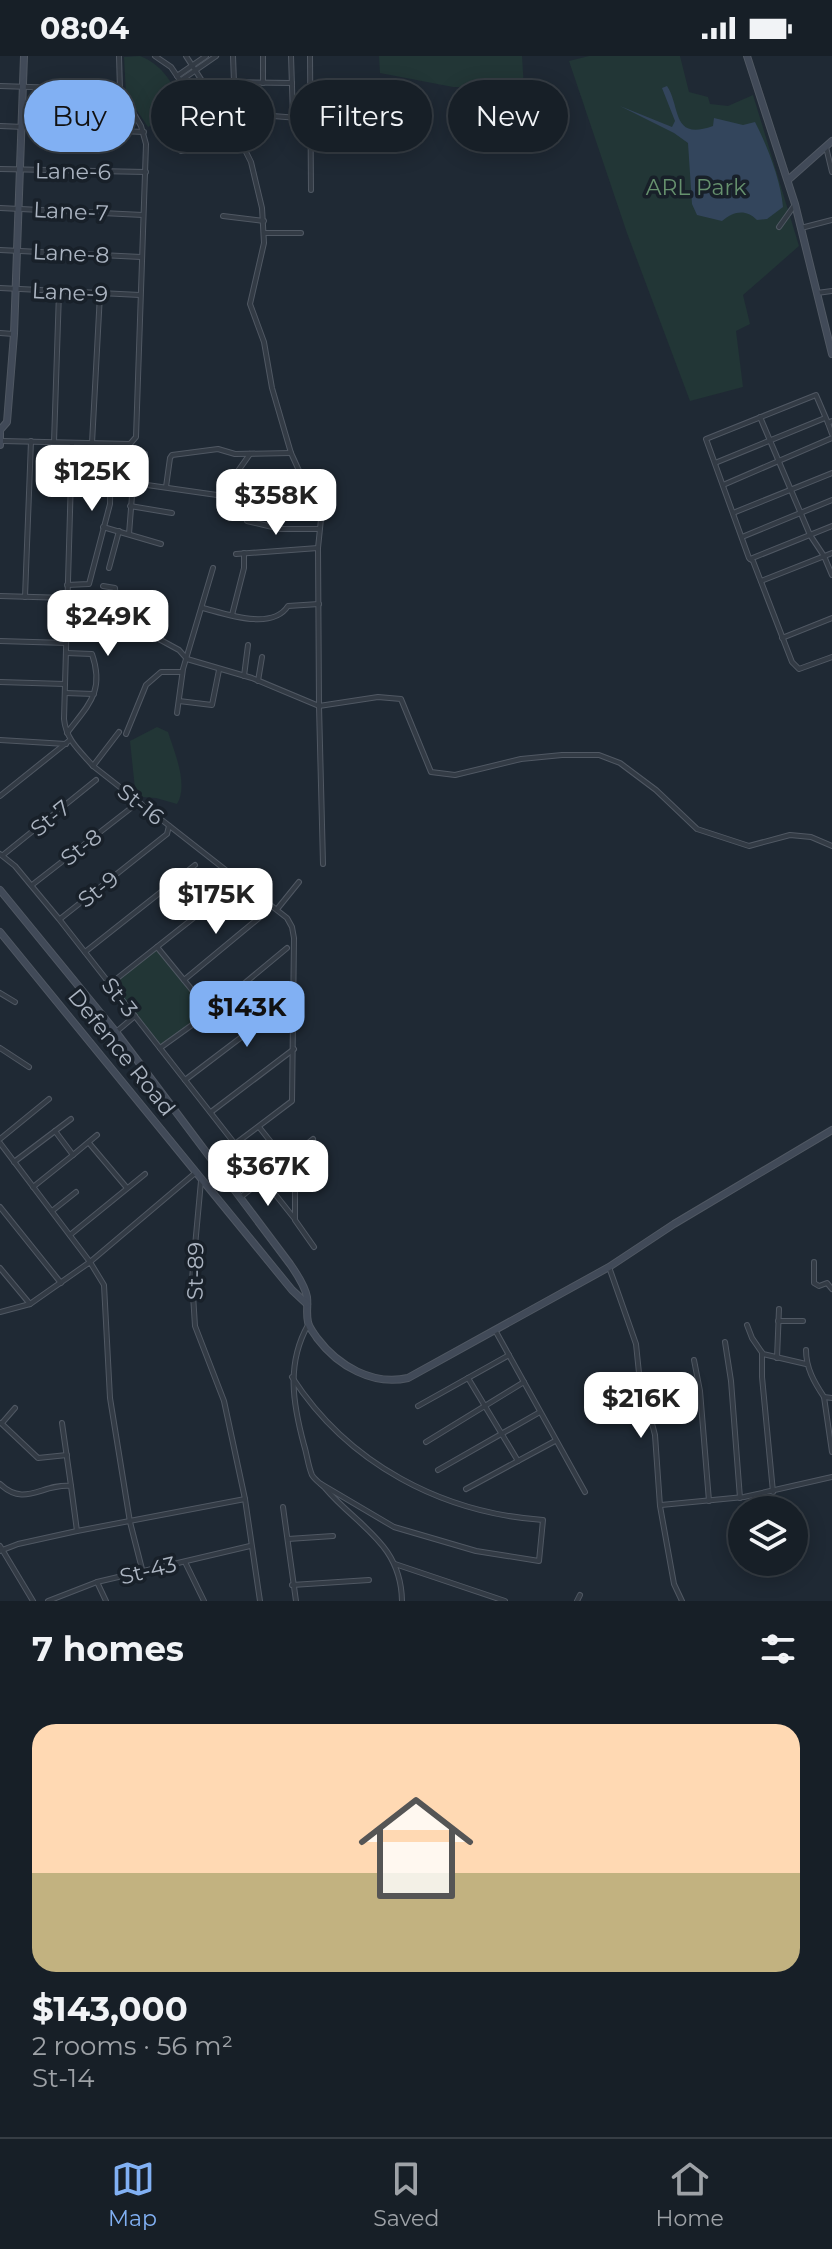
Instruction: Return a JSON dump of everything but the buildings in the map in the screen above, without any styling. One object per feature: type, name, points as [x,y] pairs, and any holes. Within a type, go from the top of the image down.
[{"type":"street","points":[[24,56],[14,334],[7,422],[0,437],[111,444],[130,444],[136,437],[146,172],[144,132],[135,116]]},
{"type":"street","points":[[119,56],[120,80]]},
{"type":"street","points":[[155,56],[171,67],[178,78],[216,56]]},
{"type":"street","points":[[186,56],[202,80]]},
{"type":"street","points":[[194,68],[206,56]]},
{"type":"street","points":[[233,56],[234,80]]},
{"type":"street","points":[[263,56],[263,80]]},
{"type":"street","points":[[291,56],[292,80]]},
{"type":"street","points":[[310,56],[310,80]]},
{"type":"street","points":[[747,56],[795,204],[832,354]]},
{"type":"street","points":[[0,86],[23,86]]},
{"type":"street","points":[[0,126],[144,132]]},
{"type":"street","points":[[788,180],[832,141]]},
{"type":"street","points":[[826,147],[832,172]]},
{"type":"street","points":[[246,152],[264,221],[250,304],[264,342],[272,388],[291,453],[321,519],[318,548],[323,864]]},
{"type":"street","points":[[311,152],[311,190]]},
{"type":"street","name":"Lane-6","points":[[0,169],[146,172]]},
{"type":"street","points":[[779,227],[795,204]]},
{"type":"street","name":"Lane-7","points":[[0,208],[143,215]]},
{"type":"street","points":[[223,216],[264,221]]},
{"type":"street","points":[[801,228],[832,220]]},
{"type":"street","points":[[264,233],[301,233]]},
{"type":"street","name":"Lane-8","points":[[0,250],[141,257]]},
{"type":"street","name":"Lane-9","points":[[0,288],[140,295]]},
{"type":"street","points":[[817,293],[832,291]]},
{"type":"street","points":[[54,442],[59,292]]},
{"type":"street","points":[[92,443],[100,294]]},
{"type":"street","points":[[0,333],[14,334]]},
{"type":"street","points":[[723,485],[832,436],[816,395],[706,439],[741,537],[792,662],[799,669],[832,657]]},
{"type":"street","points":[[760,417],[810,535],[832,575]]},
{"type":"street","points":[[715,463],[828,421]]},
{"type":"street","points":[[25,597],[31,441]]},
{"type":"street","points":[[67,733],[65,684],[72,443]]},
{"type":"street","points":[[67,585],[89,584],[110,504],[111,444]]},
{"type":"street","points":[[166,487],[172,455],[218,449],[235,454],[291,453]]},
{"type":"street","points":[[140,483],[145,454]]},
{"type":"street","points":[[129,534],[132,485],[140,483],[222,497],[250,454]]},
{"type":"street","points":[[733,513],[832,473]]},
{"type":"street","points":[[228,490],[311,500]]},
{"type":"street","points":[[741,537],[832,500]]},
{"type":"street","points":[[130,506],[172,513]]},
{"type":"street","points":[[247,521],[281,529],[319,529]]},
{"type":"street","points":[[750,559],[832,526]]},
{"type":"street","points":[[103,527],[161,544]]},
{"type":"street","points":[[109,568],[119,531]]},
{"type":"street","points":[[236,554],[318,548]]},
{"type":"street","points":[[232,615],[244,568],[244,553]]},
{"type":"street","points":[[761,581],[832,553]]},
{"type":"street","points":[[177,713],[182,672],[213,568]]},
{"type":"street","points":[[103,586],[115,588],[116,602],[107,627]]},
{"type":"street","points":[[0,596],[67,597]]},
{"type":"street","points":[[116,602],[133,602]]},
{"type":"street","points":[[202,608],[261,619],[283,613],[288,606],[319,604]]},
{"type":"street","points":[[140,633],[148,609]]},
{"type":"street","points":[[782,638],[832,618]]},
{"type":"street","points":[[78,620],[157,638],[179,650],[187,659],[244,676],[319,706],[378,697],[401,699],[431,772],[455,775],[521,759],[599,755],[620,763],[656,790],[697,829],[749,846],[790,835],[811,837],[832,846]]},
{"type":"street","points":[[0,641],[66,643]]},
{"type":"street","points":[[244,676],[248,645]]},
{"type":"street","points":[[66,653],[92,654],[95,694],[67,733]]},
{"type":"street","points":[[258,681],[262,657]]},
{"type":"street","points":[[179,701],[212,705],[219,670]]},
{"type":"street","points":[[126,734],[146,685],[161,672],[182,672]]},
{"type":"street","points":[[0,682],[65,684]]},
{"type":"street","points":[[65,693],[95,694]]},
{"type":"street","points":[[93,766],[119,732]]},
{"type":"street","name":"St-16","points":[[67,733],[68,742],[93,766],[277,909],[292,927],[292,1101],[237,1144]]},
{"type":"street","points":[[0,740],[68,742]]},
{"type":"street","points":[[0,796],[68,742]]},
{"type":"street","name":"St-7","points":[[2,854],[96,780]]},
{"type":"street","name":"St-8","points":[[32,886],[131,808]]},
{"type":"street","name":"St-9","points":[[59,919],[167,834],[169,826]]},
{"type":"street","name":"St-3","points":[[2,854],[59,919],[237,1144]]},
{"type":"street","points":[[85,952],[195,865]]},
{"type":"street","points":[[277,909],[299,882]]},
{"type":"street","points":[[0,890],[116,1032],[298,1275],[307,1296],[308,1325],[299,1345],[292,1377],[294,1407],[312,1475],[337,1503],[383,1543],[395,1564],[402,1601]]},
{"type":"street","points":[[110,984],[229,890]]},
{"type":"street","points":[[184,980],[265,913]]},
{"type":"street","name":"Defence Road","points":[[0,932],[292,1290],[307,1304]]},
{"type":"street","points":[[157,947],[210,1012]]},
{"type":"street","points":[[160,1048],[210,1012],[287,948]]},
{"type":"street","points":[[0,993],[15,1002]]},
{"type":"street","points":[[185,1080],[294,997]]},
{"type":"street","points":[[116,1032],[135,1016]]},
{"type":"street","points":[[0,1048],[29,1067]]},
{"type":"street","points":[[211,1112],[294,1049]]},
{"type":"street","points":[[49,1099],[0,1141],[104,1285],[110,1398],[130,1522],[143,1573]]},
{"type":"street","points":[[14,1162],[71,1119]]},
{"type":"street","points":[[259,1127],[286,1161]]},
{"type":"street","points":[[308,1325],[339,1361],[358,1373],[393,1382],[408,1378],[609,1267],[674,1224],[832,1130]]},
{"type":"street","points":[[55,1131],[73,1155]]},
{"type":"street","points":[[33,1187],[97,1135]]},
{"type":"street","points":[[241,1197],[313,1139]]},
{"type":"street","points":[[89,1143],[127,1188]]},
{"type":"street","points":[[295,1154],[295,1220]]},
{"type":"street","points":[[70,1235],[145,1174]]},
{"type":"street","points":[[0,1312],[30,1304],[61,1283],[194,1174],[199,1175]]},
{"type":"street","name":"St-89","points":[[199,1175],[201,1183],[192,1279],[195,1326],[224,1401],[245,1499],[260,1601]]},
{"type":"street","points":[[263,1179],[314,1247]]},
{"type":"street","points":[[52,1211],[76,1192]]},
{"type":"street","points":[[0,1207],[61,1283]]},
{"type":"street","points":[[814,1262],[814,1283],[819,1286],[827,1283],[832,1289]]},
{"type":"street","points":[[609,1267],[636,1344],[639,1373],[658,1458],[660,1506],[674,1584],[682,1601]]},
{"type":"street","points":[[0,1268],[30,1304]]},
{"type":"street","points":[[777,1358],[779,1309]]},
{"type":"street","points":[[778,1321],[803,1321]]},
{"type":"street","points":[[747,1325],[762,1353],[773,1492]]},
{"type":"street","points":[[495,1330],[585,1492]]},
{"type":"street","points":[[725,1342],[740,1496]]},
{"type":"street","points":[[806,1350],[806,1364],[824,1397],[832,1452]]},
{"type":"street","points":[[762,1353],[806,1364]]},
{"type":"street","points":[[418,1406],[509,1355]]},
{"type":"street","points":[[694,1360],[700,1391],[709,1501]]},
{"type":"street","points":[[292,1377],[304,1395],[375,1464],[418,1489],[464,1507],[508,1517],[543,1520],[539,1561],[476,1551],[394,1527],[321,1484]]},
{"type":"street","points":[[468,1378],[518,1461]]},
{"type":"street","points":[[426,1442],[524,1382]]},
{"type":"street","points":[[824,1397],[832,1398]]},
{"type":"street","points":[[15,1408],[1,1424],[38,1458],[67,1455]]},
{"type":"street","points":[[438,1470],[540,1412]]},
{"type":"street","points":[[62,1423],[77,1531]]},
{"type":"street","points":[[466,1489],[556,1440]]},
{"type":"street","points":[[751,1496],[832,1477]]},
{"type":"street","points":[[0,1484],[10,1493],[19,1495],[71,1486]]},
{"type":"street","points":[[33,1601],[1,1549],[245,1499]]},
{"type":"street","points":[[660,1506],[728,1499]]},
{"type":"street","points":[[283,1507],[296,1601]]},
{"type":"street","points":[[288,1539],[333,1536]]},
{"type":"street","name":"St-43","points":[[48,1601],[97,1582],[250,1546]]},
{"type":"street","points":[[185,1562],[204,1601]]},
{"type":"street","points":[[395,1564],[505,1601]]},
{"type":"street","points":[[292,1585],[369,1580]]},
{"type":"street","points":[[97,1582],[106,1601]]},
{"type":"street","points":[[577,1601],[580,1595]]},
{"type":"green space","points":[[140,56],[148,60],[169,80],[151,80],[151,125],[148,127],[135,108],[135,80],[125,80],[124,57]]},
{"type":"green space","points":[[379,56],[522,56],[524,80],[448,80],[448,86],[432,83],[432,80],[380,73]]},
{"type":"green space","name":"ARL Park","points":[[589,56],[680,56],[689,92],[708,97],[710,104],[728,106],[753,95],[799,246],[743,295],[750,324],[736,331],[743,387],[690,401],[627,233],[569,61]]},
{"type":"green space","points":[[157,727],[168,732],[179,768],[182,787],[177,804],[142,797],[135,789],[130,741]]},
{"type":"green space","points":[[157,947],[210,1012],[160,1048],[110,984]]},
{"type":"water","points":[[667,86],[680,120],[690,129],[713,126],[714,118],[743,125],[755,122],[773,163],[783,207],[767,219],[757,220],[744,213],[730,215],[722,221],[697,215],[692,204],[688,143],[620,106],[672,127],[675,121],[662,88]]}]
